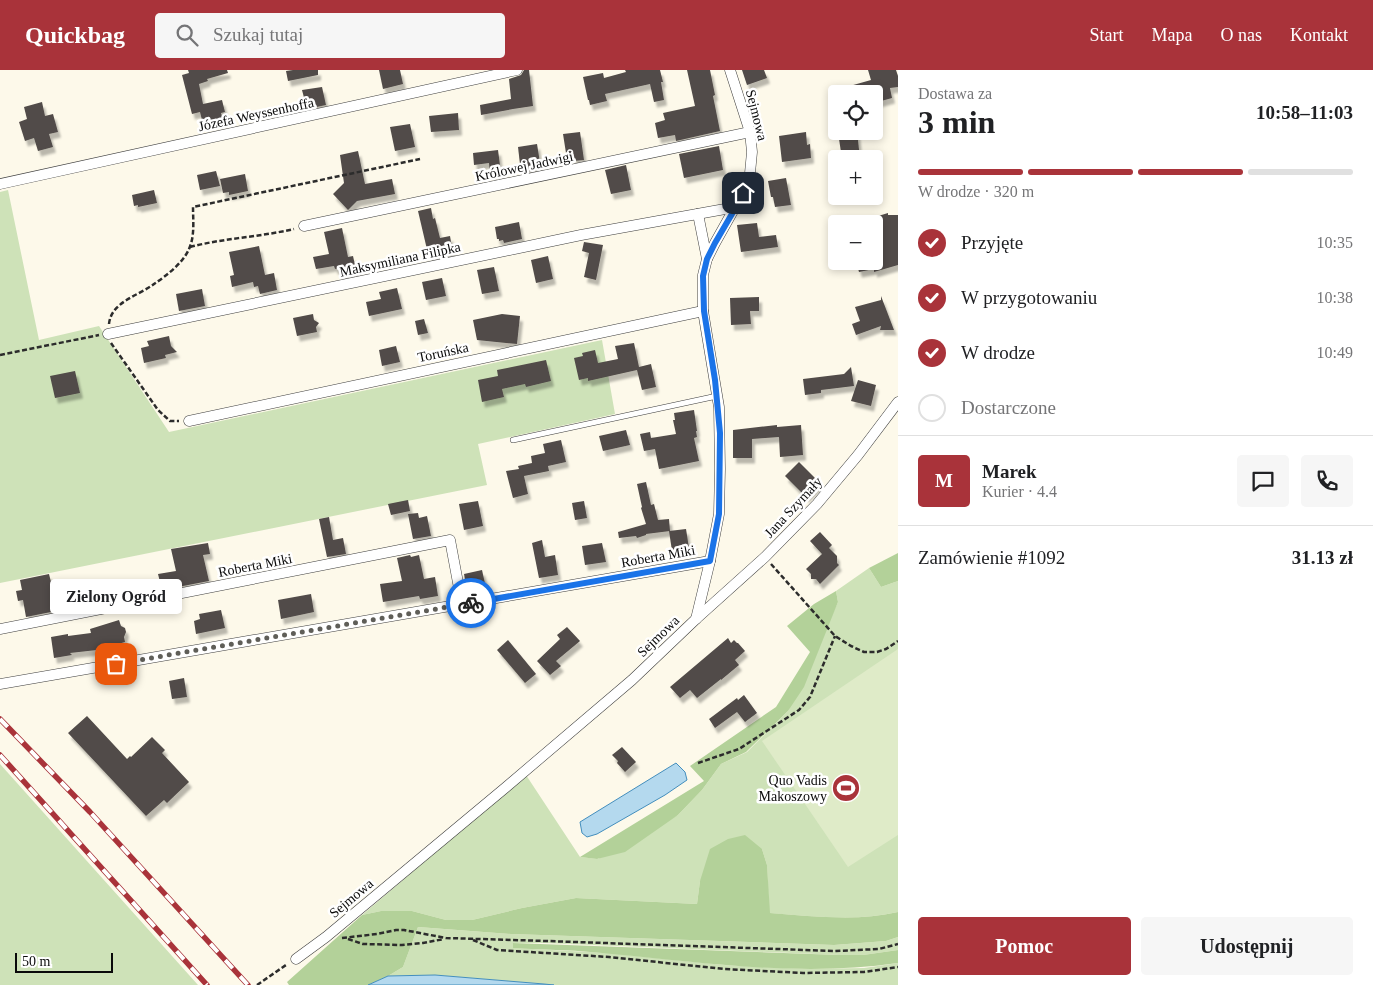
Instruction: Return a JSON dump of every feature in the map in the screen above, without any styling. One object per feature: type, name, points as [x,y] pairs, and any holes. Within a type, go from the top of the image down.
[{"type":"street","name":"Józefa Weyssenhoffa","points":[[0,184],[517,70]]},
{"type":"street","name":"Sejmowa","points":[[296,959],[333,931],[632,680],[696,619],[719,514],[720,433],[717,396],[704,311],[703,276],[707,259],[736,207],[750,173],[752,152],[750,132],[730,70]]},
{"type":"street","name":"Królowej Jadwigi","points":[[304,226],[750,132]]},
{"type":"street","name":"Maksymiliana Filipka","points":[[108,334],[581,236],[736,207]]},
{"type":"street","points":[[698,214],[707,259]]},
{"type":"street","name":"Toruńska","points":[[189,421],[704,311]]},
{"type":"street","name":"Jana Szymały","points":[[696,619],[765,557],[818,504],[858,456],[898,402]]},
{"type":"street","name":"Roberta Miki","points":[[0,629],[450,540],[462,604]]},
{"type":"street","name":"Roberta Miki","points":[[0,684],[710,561]]},
{"type":"lane","points":[[513,440],[717,396]]},
{"type":"path","points":[[189,421],[170,422],[158,410],[111,344],[108,334],[110,317],[118,305],[153,285],[184,260],[190,248],[193,229],[192,206],[420,159]]},
{"type":"path","points":[[190,248],[304,226]]},
{"type":"path","points":[[0,355],[108,334]]},
{"type":"path","points":[[765,557],[836,636],[851,646],[864,652],[877,652],[886,649],[898,641]]},
{"type":"path","points":[[698,763],[739,749],[799,710],[810,697],[836,636]]},
{"type":"path","points":[[446,938],[402,945],[363,944],[347,938],[404,930],[446,938],[835,951],[879,949],[898,944]]},
{"type":"path","points":[[470,939],[497,950],[609,957],[724,969],[803,973],[864,972],[898,967]]},
{"type":"path","points":[[257,985],[296,959]]},
{"type":"green space","points":[[8,190],[39,340],[99,326],[169,432],[602,340],[615,414],[478,444],[487,485],[0,583],[0,192]]},
{"type":"green space","points":[[898,553],[898,581],[881,587],[869,568]]},
{"type":"green space","points":[[869,568],[881,587],[898,581],[898,912],[850,918],[769,913],[767,865],[762,849],[700,881],[697,904],[576,898],[472,920],[446,920],[412,911],[381,911],[362,915],[526,775],[580,857],[598,859],[678,815],[702,790],[721,764],[747,752],[788,711],[838,602],[836,591]]},
{"type":"green space","points":[[836,591],[838,602],[804,687],[788,711],[746,752],[721,764],[702,790],[678,815],[625,852],[597,859],[580,857],[704,781],[690,766],[776,707],[810,652],[787,626],[814,604]]},
{"type":"green space","name":"Quo Vadis Makoszowy","points":[[898,649],[898,835],[848,867],[762,741]]},
{"type":"green space","points":[[0,764],[198,985],[0,985]]},
{"type":"green space","points":[[745,835],[762,849],[767,865],[770,913],[850,918],[898,912],[898,937],[886,941],[834,945],[511,934],[418,927],[403,967],[368,985],[289,985],[287,982],[362,915],[381,911],[412,911],[446,920],[472,920],[576,898],[697,904],[700,881],[710,849],[728,839]]},
{"type":"green space","points":[[418,927],[511,934],[834,945],[886,941],[898,937],[898,950],[863,955],[545,943],[514,943],[513,948],[609,953],[724,965],[803,969],[864,968],[898,963],[898,985],[554,985],[435,975],[388,976],[403,967]]},
{"type":"green space","points":[[513,943],[840,955],[863,955],[898,950],[898,963],[827,969],[791,969],[587,952],[513,948]]},
{"type":"water","points":[[676,763],[685,772],[687,780],[665,795],[597,834],[587,837],[582,833],[580,822]]},
{"type":"water","points":[[435,975],[554,985],[368,985],[388,976]]},
{"type":"building","points":[[188,70],[227,70],[228,73],[207,79],[208,81],[199,84],[203,104],[222,100],[225,112],[221,113],[223,120],[203,124],[200,112],[192,114],[182,75],[189,73]]},
{"type":"building","points":[[318,70],[318,75],[288,81],[286,71]]},
{"type":"building","points":[[379,70],[400,70],[403,84],[383,89]]},
{"type":"building","points":[[524,70],[529,70],[533,106],[481,115],[480,105],[511,99],[509,79],[521,75]]},
{"type":"building","points":[[625,70],[660,70],[664,100],[654,102],[650,84],[605,94],[607,101],[590,105],[583,77],[603,73],[604,78],[626,72]]},
{"type":"building","points":[[687,70],[710,70],[720,131],[676,141],[675,135],[658,138],[655,123],[665,120],[663,113],[695,106]]},
{"type":"building","points":[[742,70],[764,70],[767,78],[747,85]]},
{"type":"building","points":[[868,70],[896,70],[898,87],[890,88],[892,98],[883,100],[883,85],[853,85],[871,80]]},
{"type":"building","points":[[322,87],[326,105],[307,109],[302,90]]},
{"type":"building","points":[[42,102],[45,116],[53,114],[58,132],[49,134],[53,147],[38,151],[34,138],[25,141],[19,122],[27,119],[24,107]]},
{"type":"building","points":[[458,113],[459,130],[431,132],[429,116]]},
{"type":"building","points":[[410,124],[415,147],[395,151],[390,127]]},
{"type":"building","points":[[580,132],[584,160],[573,161],[572,152],[566,153],[563,134]]},
{"type":"building","points":[[806,132],[807,145],[810,144],[811,158],[782,162],[779,136]]},
{"type":"building","points":[[839,140],[858,140],[859,150],[841,150]]},
{"type":"building","points":[[537,144],[541,169],[521,173],[518,147]]},
{"type":"building","points":[[719,146],[723,170],[684,178],[679,154]]},
{"type":"building","points":[[498,150],[501,173],[490,174],[489,163],[474,165],[473,153]]},
{"type":"building","points":[[358,151],[365,184],[392,179],[395,194],[357,201],[348,210],[333,194],[344,183],[340,155]]},
{"type":"building","points":[[626,165],[631,190],[611,194],[605,170]]},
{"type":"building","points":[[216,171],[220,186],[200,190],[197,175]]},
{"type":"building","points":[[245,174],[248,191],[229,195],[229,192],[223,193],[220,179]]},
{"type":"building","points":[[786,178],[791,205],[775,207],[768,181]]},
{"type":"building","points":[[154,190],[157,203],[138,207],[138,205],[134,206],[132,195]]},
{"type":"building","points":[[431,208],[440,238],[450,236],[453,253],[429,258],[418,211]]},
{"type":"building","points":[[888,213],[888,215],[898,215],[898,265],[883,269],[883,215]]},
{"type":"building","points":[[519,222],[522,239],[504,243],[503,240],[499,241],[497,239],[495,227]]},
{"type":"building","points":[[757,223],[759,237],[776,235],[778,247],[741,252],[737,225]]},
{"type":"building","points":[[342,228],[348,257],[353,256],[357,274],[341,277],[339,268],[335,269],[334,266],[316,269],[313,257],[329,254],[324,232]]},
{"type":"building","points":[[584,242],[603,245],[596,280],[584,277],[589,253],[582,251]]},
{"type":"building","points":[[259,246],[265,275],[274,273],[277,290],[260,294],[258,286],[254,287],[253,282],[232,287],[230,276],[234,275],[229,252]]},
{"type":"building","points":[[548,256],[553,279],[536,283],[531,260]]},
{"type":"building","points":[[494,267],[499,291],[482,294],[477,270]]},
{"type":"building","points":[[442,278],[446,296],[426,300],[422,282]]},
{"type":"building","points":[[397,288],[402,309],[369,316],[366,302],[381,299],[379,292]]},
{"type":"building","points":[[202,289],[205,306],[179,311],[176,294]]},
{"type":"building","points":[[881,296],[894,330],[880,330],[881,326],[856,335],[852,324],[860,321],[855,307],[881,300]]},
{"type":"building","points":[[759,297],[759,311],[750,311],[751,324],[731,325],[730,298]]},
{"type":"building","points":[[313,314],[314,320],[319,323],[316,327],[317,332],[297,336],[293,318]]},
{"type":"building","points":[[502,314],[520,316],[517,344],[477,340],[473,320]]},
{"type":"building","points":[[424,319],[428,333],[418,335],[415,321]]},
{"type":"building","points":[[169,336],[171,346],[177,352],[165,355],[166,358],[144,363],[141,348],[149,346],[147,341]]},
{"type":"building","points":[[634,343],[639,367],[651,364],[656,387],[642,390],[637,370],[588,381],[588,378],[579,380],[574,358],[583,356],[582,353],[595,350],[598,363],[618,359],[615,346]]},
{"type":"building","points":[[396,346],[400,362],[382,366],[379,350]]},
{"type":"building","points":[[546,360],[551,381],[526,387],[525,384],[502,389],[504,397],[482,402],[478,380],[498,376],[497,370]]},
{"type":"building","points":[[851,367],[854,386],[821,390],[821,393],[805,395],[803,379],[844,374]]},
{"type":"building","points":[[75,371],[80,393],[55,398],[50,376]]},
{"type":"building","points":[[858,380],[876,385],[871,406],[851,401]]},
{"type":"building","points":[[694,410],[697,437],[694,438],[699,461],[659,469],[655,449],[644,451],[640,434],[650,432],[651,438],[676,434],[673,420],[675,420],[674,413]]},
{"type":"building","points":[[777,425],[777,427],[801,425],[803,455],[780,457],[779,437],[752,439],[752,458],[733,458],[733,430]]},
{"type":"building","points":[[626,430],[630,445],[603,451],[599,436]]},
{"type":"building","points":[[561,440],[566,462],[548,466],[549,471],[524,476],[528,494],[513,498],[506,471],[519,469],[518,466],[532,463],[531,456],[545,453],[543,444]]},
{"type":"building","points":[[799,462],[820,483],[806,497],[785,476]]},
{"type":"building","points":[[646,482],[651,505],[654,504],[658,520],[669,519],[670,531],[646,534],[637,538],[636,536],[619,538],[618,532],[646,524],[637,484]]},
{"type":"building","points":[[408,500],[410,511],[391,515],[388,504]]},
{"type":"building","points":[[478,501],[483,526],[464,530],[459,504]]},
{"type":"building","points":[[584,501],[587,518],[575,520],[572,503]]},
{"type":"building","points":[[418,513],[419,518],[427,516],[431,536],[413,539],[408,514]]},
{"type":"building","points":[[329,517],[333,540],[343,538],[346,554],[327,557],[319,519]]},
{"type":"building","points":[[686,529],[689,548],[672,551],[669,531]]},
{"type":"building","points":[[820,532],[832,545],[829,548],[837,556],[837,563],[839,565],[820,584],[816,579],[811,579],[811,574],[806,569],[822,554],[810,541]]},
{"type":"building","points":[[542,540],[545,557],[555,555],[558,575],[539,578],[532,543]]},
{"type":"building","points":[[208,543],[210,554],[203,555],[209,581],[162,590],[158,574],[176,571],[171,549]]},
{"type":"building","points":[[602,543],[606,562],[585,565],[582,546]]},
{"type":"building","points":[[410,555],[411,557],[419,555],[424,579],[435,577],[438,596],[420,599],[419,596],[383,602],[380,584],[402,581],[397,558]]},
{"type":"building","points":[[482,570],[486,588],[467,591],[464,574]]},
{"type":"building","points":[[49,574],[54,594],[73,590],[76,607],[26,617],[23,600],[18,601],[16,591],[22,590],[20,580]]},
{"type":"building","points":[[311,594],[314,612],[281,619],[278,600]]},
{"type":"building","points":[[221,610],[225,628],[196,634],[194,621],[200,619],[199,614]]},
{"type":"building","points":[[119,620],[121,626],[125,628],[125,642],[97,650],[70,653],[72,655],[54,658],[51,637],[91,633],[90,629]]},
{"type":"building","points":[[567,627],[580,641],[556,661],[561,666],[550,675],[537,661],[560,639],[557,635]]},
{"type":"building","points":[[728,638],[731,643],[734,640],[745,651],[735,660],[739,665],[697,698],[690,690],[680,698],[670,687]]},
{"type":"building","points":[[508,640],[536,674],[525,683],[497,650]]},
{"type":"building","points":[[184,678],[187,697],[172,699],[169,681]]},
{"type":"building","points":[[744,695],[757,713],[745,722],[737,712],[715,728],[709,719]]},
{"type":"building","points":[[87,716],[127,759],[152,737],[165,750],[162,753],[189,782],[167,803],[164,800],[146,816],[68,733]]},
{"type":"building","points":[[622,747],[636,762],[625,772],[612,755]]},
{"type":"railway","points":[[0,719],[90,812],[248,985]]},
{"type":"railway","points":[[0,755],[207,985]]},
{"type":"way so far","points":[[116,664],[471,603]]},
{"type":"place","name":"Zielony Ogród","points":[[116,664]]},
{"type":"place","name":"Quo Vadis Makoszowy","points":[[846,788]]},
{"type":"route","points":[[471,603],[710,561],[719,514],[720,433],[719,407],[704,311],[703,276],[707,259],[743,193]]}]
